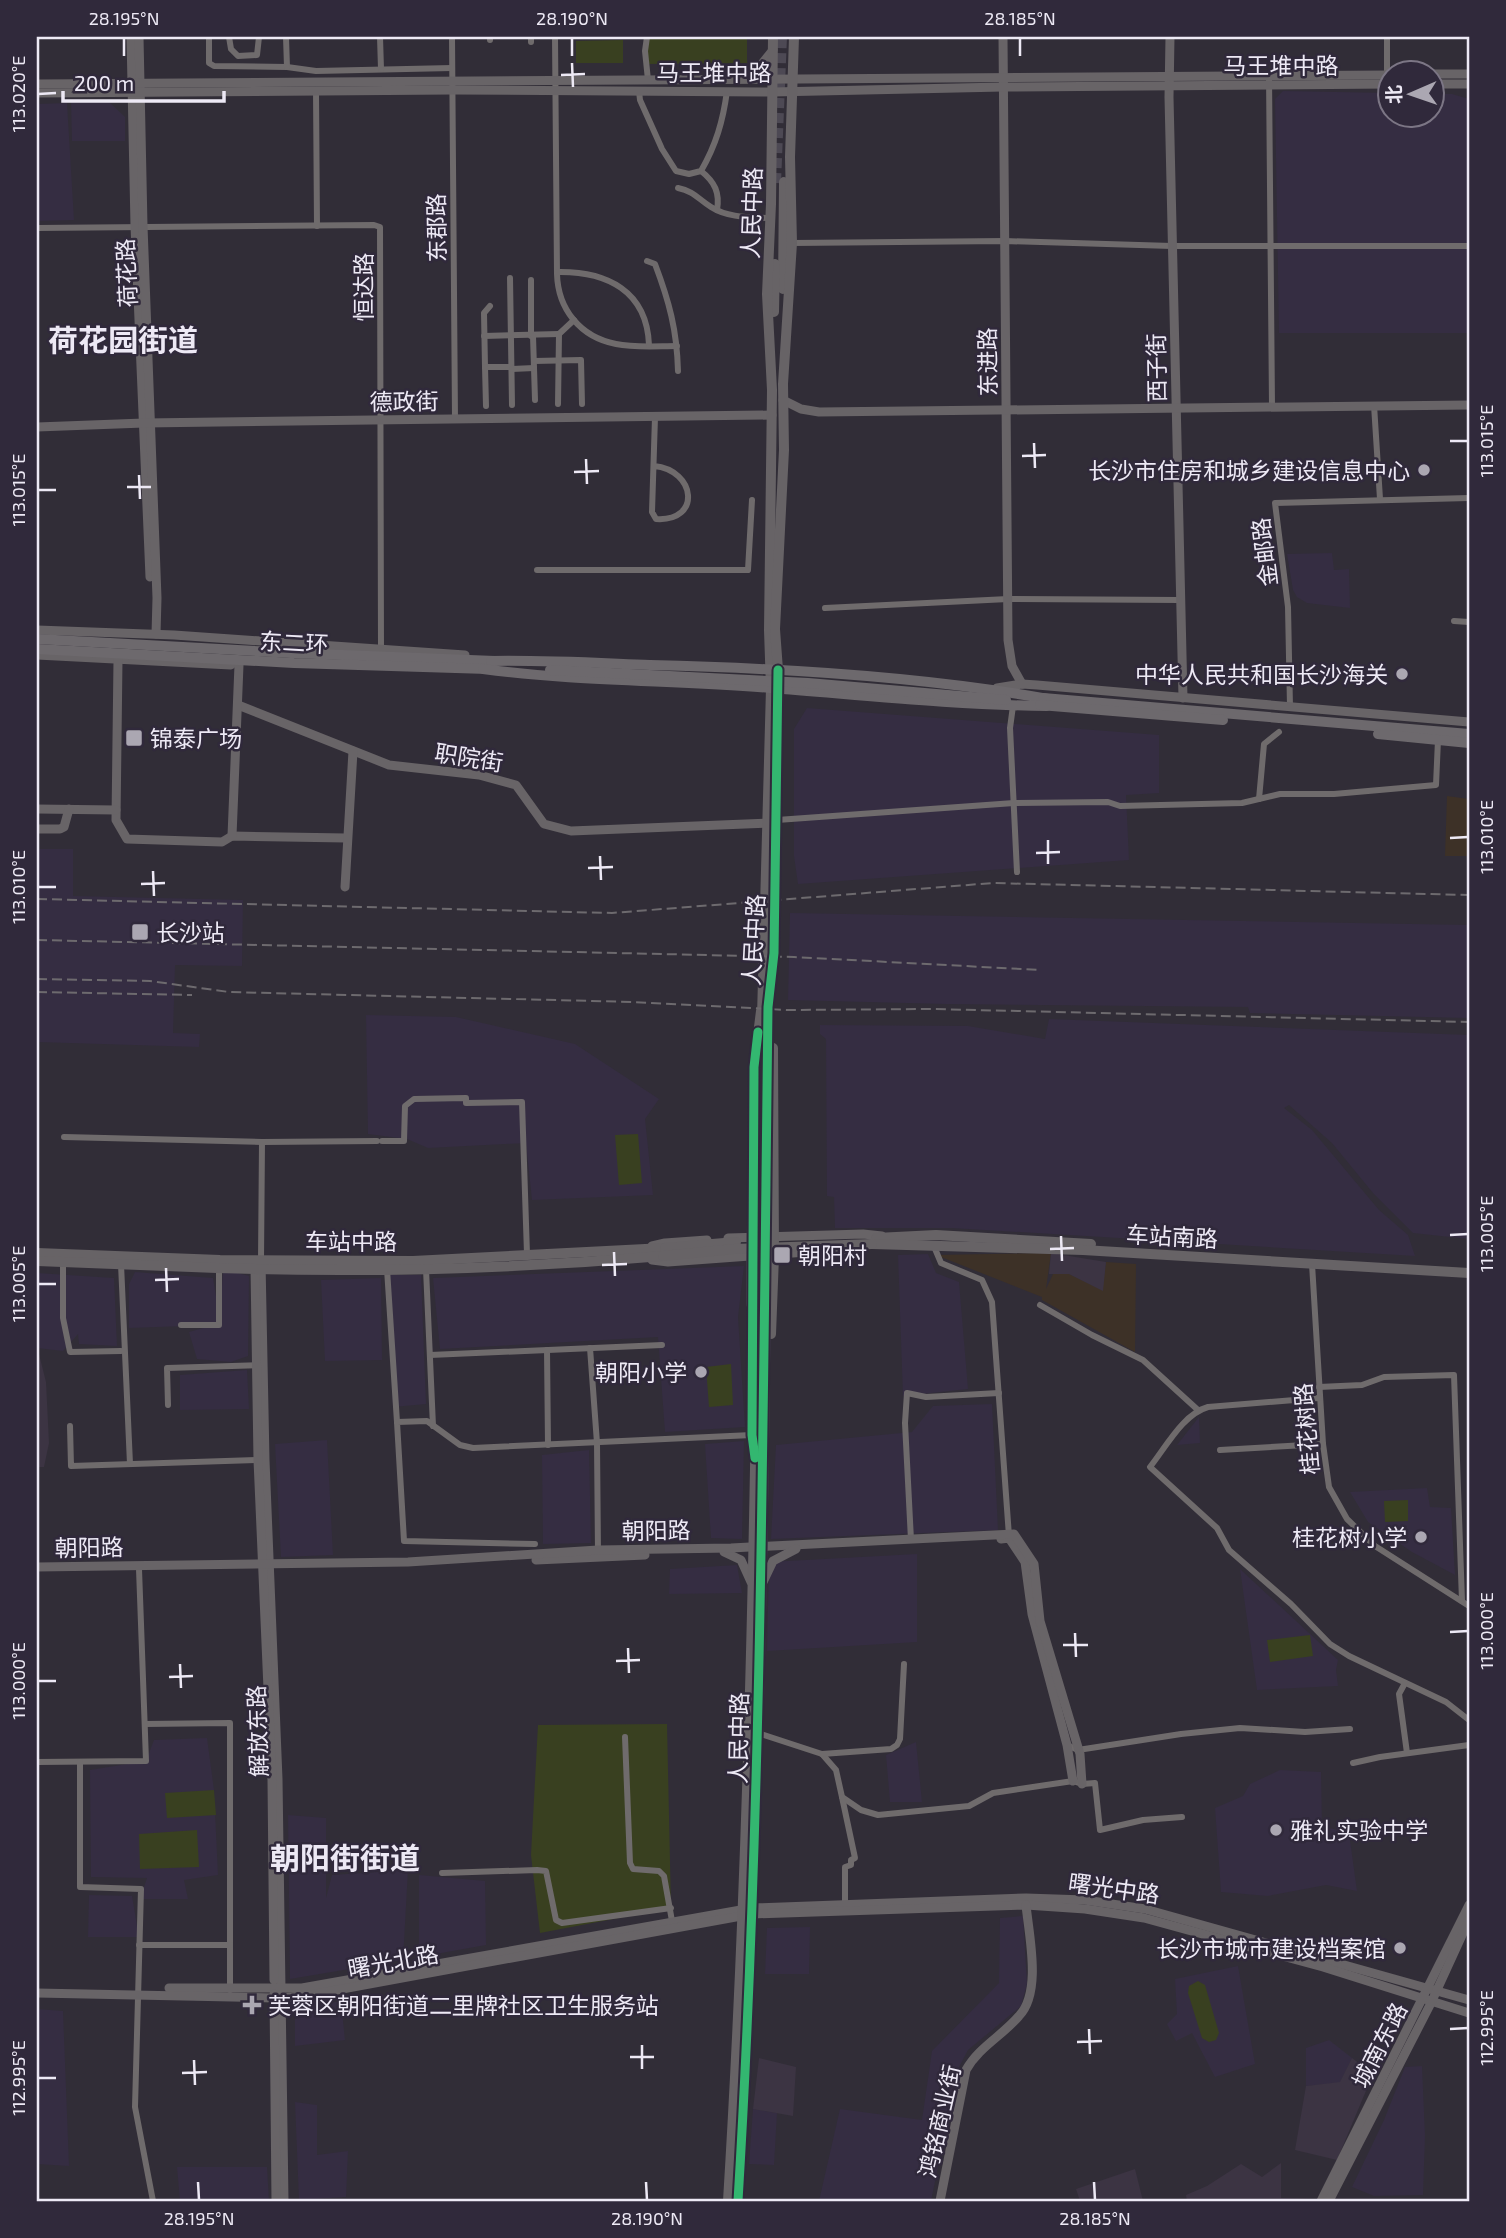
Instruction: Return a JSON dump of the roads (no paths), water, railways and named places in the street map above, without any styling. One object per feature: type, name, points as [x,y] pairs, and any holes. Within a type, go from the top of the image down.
[{"type":"highway","name":"东二环","points":[[37,639],[487,665]]},
{"type":"highway","name":"东二环","points":[[37,649],[294,663],[487,665],[808,678],[1008,700]]},
{"type":"highway","points":[[487,665],[537,660],[774,670],[993,689],[1047,702],[1469,743]]},
{"type":"highway","points":[[487,665],[534,676],[1047,702],[1469,734]]},
{"type":"main road","name":"人民中路","points":[[772,390],[767,294],[771,218],[773,37]]},
{"type":"main road","name":"人民中路","points":[[783,384],[792,243],[794,37]]},
{"type":"main road","points":[[772,127],[775,121],[783,121],[791,131]]},
{"type":"main road","name":"人民中路","points":[[762,1213],[774,688],[772,390],[780,182],[784,450],[774,670]]},
{"type":"main road","points":[[760,1459],[768,1428],[774,1256],[774,1062],[765,1005]]},
{"type":"main road","points":[[760,1459],[752,1435],[751,1257],[754,1067],[765,1005]]},
{"type":"main road","name":"车站南路","points":[[664,1252],[737,1242],[873,1241],[936,1235],[1469,1266]]},
{"type":"main road","name":"车站南路","points":[[893,1240],[1469,1273]]},
{"type":"main road","name":"车站中路","points":[[37,1253],[121,1264],[219,1268],[527,1254],[664,1252]]},
{"type":"main road","name":"车站中路","points":[[37,1261],[62,1258],[426,1269],[583,1263],[636,1254]]},
{"type":"main road","name":"人民中路","points":[[738,2201],[760,1459],[762,1275]]},
{"type":"main road","name":"人民中路","points":[[727,2201],[757,1733],[756,1588]]},
{"type":"street","name":"荷花路","points":[[131,37],[136,88],[153,634]]},
{"type":"street","name":"荷花路","points":[[136,88],[139,37]]},
{"type":"street","points":[[209,37],[209,63],[212,66],[287,67],[316,71],[452,68]]},
{"type":"street","points":[[229,37],[231,49],[238,56],[257,55],[259,37]]},
{"type":"street","points":[[286,37],[287,67]]},
{"type":"street","points":[[380,37],[381,69]]},
{"type":"street","name":"东郡路","points":[[452,37],[455,419]]},
{"type":"street","points":[[555,37],[557,272],[560,299],[574,320],[602,340],[618,345],[677,346]]},
{"type":"street","points":[[647,37],[645,51],[648,80]]},
{"type":"street","name":"东进路","points":[[1003,37],[1008,640],[1012,666],[1022,684]]},
{"type":"street","name":"西子街","points":[[1170,37],[1172,246],[1183,698]]},
{"type":"street","points":[[1387,37],[1388,60]]},
{"type":"street","points":[[743,79],[757,70],[773,50]]},
{"type":"street","points":[[1446,74],[1469,74]]},
{"type":"street","name":"马王堆中路","points":[[556,86],[648,80],[743,79],[1003,82],[1376,78]]},
{"type":"street","points":[[1269,80],[1272,406]]},
{"type":"street","name":"马王堆中路","points":[[37,93],[136,88],[452,86],[773,92],[1003,82]]},
{"type":"street","points":[[1446,84],[1469,84]]},
{"type":"street","name":"马王堆中路","points":[[37,85],[316,91],[452,86]]},
{"type":"street","points":[[316,91],[317,226]]},
{"type":"street","points":[[639,91],[640,100],[662,149],[676,171],[689,174],[701,171],[718,139],[727,91]]},
{"type":"street","points":[[701,171],[719,194],[717,210]]},
{"type":"street","points":[[678,188],[690,190],[717,210],[740,216],[771,218]]},
{"type":"street","name":"恒达路","points":[[37,228],[380,227],[381,649]]},
{"type":"street","points":[[792,243],[1469,246]]},
{"type":"street","points":[[646,261],[655,264],[662,288],[668,297],[677,346],[678,371]]},
{"type":"street","points":[[557,272],[592,274],[628,293],[646,319],[649,345]]},
{"type":"street","points":[[510,278],[512,405]]},
{"type":"street","points":[[531,281],[535,400]]},
{"type":"street","points":[[486,406],[484,313],[490,306]]},
{"type":"street","points":[[484,336],[559,334],[574,320]]},
{"type":"street","points":[[558,404],[559,334]]},
{"type":"street","points":[[485,367],[512,368],[559,360],[581,360],[582,404]]},
{"type":"street","points":[[783,400],[801,409],[819,412],[1469,405]]},
{"type":"street","points":[[1374,405],[1380,499]]},
{"type":"street","name":"德政街","points":[[37,427],[148,423],[772,415]]},
{"type":"street","points":[[654,466],[671,471],[684,480],[688,487],[687,503],[674,519],[656,519],[653,516],[654,466],[655,417]]},
{"type":"street","name":"金邮路","points":[[1290,707],[1288,607],[1275,503],[1469,498]]},
{"type":"street","points":[[537,570],[748,570],[752,500]]},
{"type":"street","points":[[825,608],[1008,599],[1180,600]]},
{"type":"street","points":[[1454,621],[1469,622]]},
{"type":"street","points":[[37,630],[174,635],[537,660]]},
{"type":"street","points":[[121,642],[133,633]]},
{"type":"street","points":[[174,635],[182,646]]},
{"type":"street","points":[[37,655],[534,676]]},
{"type":"street","points":[[118,660],[116,820],[127,839],[222,842],[232,836],[346,838]]},
{"type":"street","points":[[232,836],[239,665]]},
{"type":"street","points":[[993,689],[1022,684],[1469,722]]},
{"type":"street","points":[[1008,700],[1017,873]]},
{"type":"street","name":"职院街","points":[[238,705],[388,765],[479,775],[516,785],[544,824],[571,831],[772,821]]},
{"type":"street","points":[[1259,799],[1264,744],[1279,732]]},
{"type":"street","points":[[772,821],[1014,803],[1108,802],[1120,806],[1242,803],[1280,794],[1334,794],[1436,785],[1438,740]]},
{"type":"street","points":[[345,887],[353,751]]},
{"type":"street","points":[[37,808],[116,810]]},
{"type":"street","points":[[37,829],[64,827],[69,809]]},
{"type":"street","points":[[64,1137],[262,1142],[404,1141],[405,1106],[414,1099],[466,1098],[466,1103],[522,1102],[527,1254]]},
{"type":"street","points":[[259,1265],[262,1142]]},
{"type":"street","points":[[636,1254],[665,1242],[752,1237],[863,1234],[893,1240]]},
{"type":"street","points":[[636,1254],[668,1262],[774,1256],[893,1240]]},
{"type":"street","points":[[933,1244],[941,1263],[982,1279],[992,1302],[1009,1536],[1025,1562],[1032,1614],[1042,1658],[1078,1782]]},
{"type":"street","points":[[62,1258],[62,1318],[70,1353],[121,1351]]},
{"type":"street","points":[[121,1264],[130,1464]]},
{"type":"street","name":"桂花树路","points":[[1312,1264],[1322,1444],[1329,1487],[1347,1518],[1375,1546],[1469,1606]]},
{"type":"street","name":"解放东路","points":[[259,1265],[261,1460],[278,1779],[276,2201]]},
{"type":"street","points":[[181,1325],[219,1325],[219,1268]]},
{"type":"street","points":[[387,1269],[404,1542],[534,1544]]},
{"type":"street","points":[[426,1269],[433,1426]]},
{"type":"street","points":[[1040,1305],[1143,1360],[1198,1410]]},
{"type":"street","points":[[430,1355],[662,1345]]},
{"type":"street","points":[[590,1348],[597,1443],[598,1554]]},
{"type":"street","points":[[547,1350],[548,1445]]},
{"type":"street","points":[[168,1405],[167,1368],[258,1365]]},
{"type":"street","points":[[1319,1387],[1362,1385],[1384,1377],[1454,1375],[1462,1601]]},
{"type":"street","points":[[911,1541],[905,1423],[907,1393],[926,1397],[999,1393]]},
{"type":"street","points":[[1319,1398],[1198,1410],[1179,1429],[1150,1467],[1217,1528],[1229,1550],[1291,1604],[1330,1644],[1446,1702],[1469,1720]]},
{"type":"street","points":[[397,1422],[427,1422],[460,1445],[473,1448],[752,1435]]},
{"type":"street","points":[[70,1426],[71,1466],[261,1460]]},
{"type":"street","points":[[1220,1450],[1322,1444]]},
{"type":"street","points":[[1009,1536],[1014,1534],[1034,1564],[1040,1620],[1078,1750],[1078,1782]]},
{"type":"street","name":"朝阳路","points":[[37,1569],[408,1566],[598,1554],[1009,1536]]},
{"type":"street","name":"朝阳路","points":[[598,1554],[724,1552],[911,1541]]},
{"type":"street","points":[[756,1588],[773,1561],[796,1549]]},
{"type":"street","points":[[724,1552],[741,1560],[756,1588]]},
{"type":"street","name":"朝阳路","points":[[37,1569],[267,1566]]},
{"type":"street","points":[[37,1762],[146,1761],[139,1569]]},
{"type":"street","points":[[757,1733],[822,1754],[891,1749],[900,1739],[904,1664]]},
{"type":"street","points":[[1405,1683],[1399,1694],[1407,1753]]},
{"type":"street","points":[[145,1724],[230,1723],[230,1992]]},
{"type":"street","points":[[1067,1745],[1078,1750],[1240,1728],[1305,1732],[1350,1729]]},
{"type":"street","points":[[625,1737],[630,1863],[633,1870],[659,1871],[664,1876],[672,1921]]},
{"type":"street","points":[[1353,1763],[1469,1745]]},
{"type":"street","points":[[822,1754],[836,1770],[855,1858],[851,1860],[851,1865],[845,1867],[845,1905]]},
{"type":"street","points":[[80,1762],[80,1886],[141,1889],[135,2107],[153,2201]]},
{"type":"street","points":[[842,1797],[861,1810],[878,1815],[969,1806],[993,1793],[1078,1782],[1095,1783],[1100,1830],[1143,1820],[1182,1817]]},
{"type":"street","points":[[442,1873],[546,1871],[553,1913],[556,1920],[562,1923],[671,1908]]},
{"type":"street","name":"曙光中路","points":[[747,1912],[1026,1898],[1085,1900],[1145,1909],[1469,2000]]},
{"type":"street","name":"曙光中路","points":[[747,1912],[1026,1905],[1085,1909],[1144,1918],[1323,1967],[1469,2013]]},
{"type":"street","name":"鸿铭商业街","points":[[940,2201],[966,2070],[975,2055],[1020,2016],[1029,2001],[1032,1985],[1026,1905]]},
{"type":"street","name":"城南东路","points":[[1329,2201],[1427,2001],[1469,1905]]},
{"type":"street","name":"曙光北路","points":[[277,1994],[672,1921],[747,1912]]},
{"type":"street","name":"曙光北路","points":[[37,1987],[304,1996],[747,1912]]},
{"type":"street","name":"城南东路","points":[[1432,1990],[1469,1920]]},
{"type":"street","points":[[139,1945],[230,1945]]},
{"type":"street","name":"曙光北路","points":[[37,1993],[138,1991]]},
{"type":"street","name":"解放东路","points":[[277,1994],[284,2201]]},
{"type":"street","name":"城南东路","points":[[1321,2201],[1427,2001]]},
{"type":"tunnel","points":[[776,183],[782,37]]},
{"type":"tunnel","points":[[766,1213],[766,1275]]},
{"type":"tunnel","points":[[758,1275],[759,1248]]},
{"type":"railway","points":[[37,899],[612,913],[993,883],[1469,895]]},
{"type":"railway","points":[[37,940],[794,957],[1040,970]]},
{"type":"railway","points":[[37,979],[150,981],[229,992],[632,1002],[788,1010],[934,1009],[1469,1022]]},
{"type":"railway","points":[[37,992],[192,995]]},
{"type":"place","name":"长沙市住房和城乡建设信息中心","points":[[1424,470]]},
{"type":"place","name":"中华人民共和国长沙海关","points":[[1402,674]]},
{"type":"place","name":"锦泰广场","points":[[134,738]]},
{"type":"place","name":"长沙站","points":[[140,932]]},
{"type":"place","name":"朝阳村","points":[[782,1255]]},
{"type":"place","name":"朝阳小学","points":[[701,1372]]},
{"type":"place","name":"桂花树小学","points":[[1421,1537]]},
{"type":"place","name":"雅礼实验中学","points":[[1276,1830]]},
{"type":"place","name":"长沙市城市建设档案馆","points":[[1400,1948]]},
{"type":"place","name":"芙蓉区朝阳街道二里牌社区卫生服务站","points":[[252,2005]]},
{"type":"district","name":"荷花园街道","points":[[123,339]]},
{"type":"district","name":"朝阳街街道","points":[[345,1857]]}]
